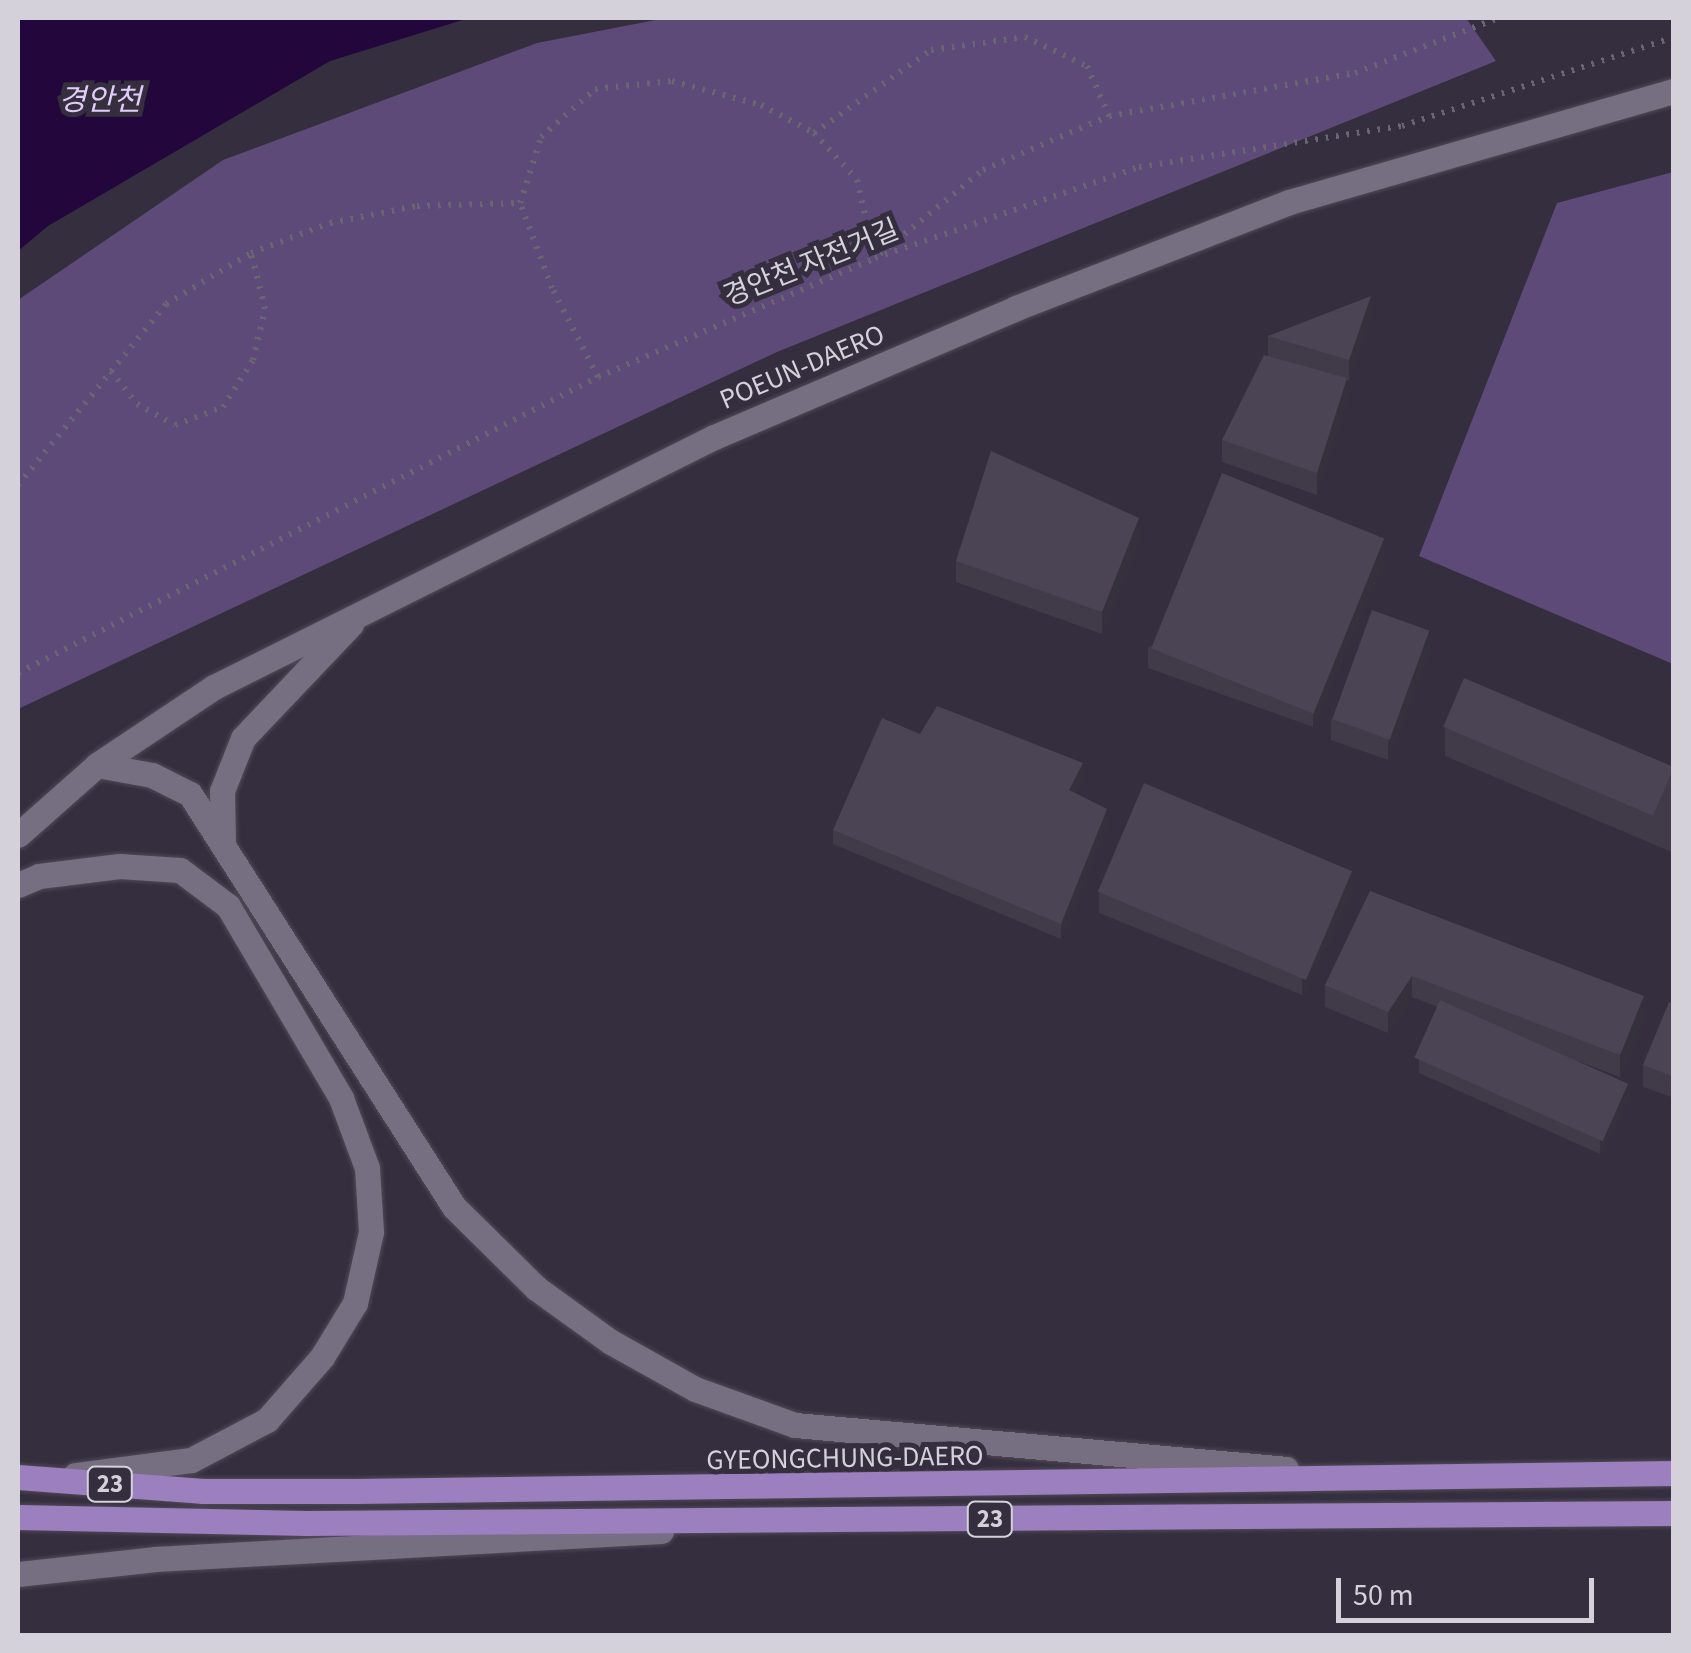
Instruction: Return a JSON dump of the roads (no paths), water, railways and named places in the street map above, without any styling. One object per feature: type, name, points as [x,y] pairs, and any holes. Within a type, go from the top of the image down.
[{"type":"main road","name":"GYEONGCHUNG-DAERO","points":[[18,1478],[203,1491],[355,1492],[1674,1472]]},
{"type":"main road","name":"23","points":[[18,1517],[306,1524],[1674,1513]]},
{"type":"street","name":"POEUN-DAERO","points":[[18,835],[97,766],[214,687],[374,602],[714,437],[1016,308],[1290,202],[1674,91]]},
{"type":"street","points":[[223,842],[222,791],[243,738],[374,602]]},
{"type":"street","points":[[97,766],[152,775],[190,794],[454,1207],[536,1288],[695,1389],[796,1425],[1400,1478]]},
{"type":"street","points":[[18,885],[40,876],[119,866],[180,870],[228,906],[341,1098],[368,1168],[371,1232],[355,1303],[322,1357],[267,1420],[192,1460],[49,1479]]},
{"type":"street","points":[[18,1574],[154,1558],[887,1518]]},
{"type":"water","name":"경안천","points":[[18,18],[469,18],[330,61],[48,226],[18,251]]}]
